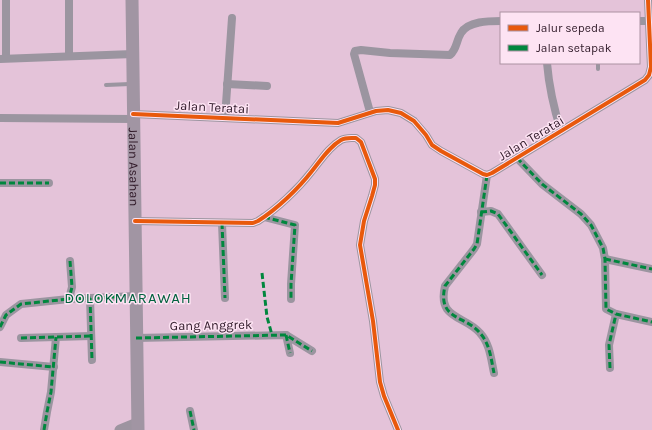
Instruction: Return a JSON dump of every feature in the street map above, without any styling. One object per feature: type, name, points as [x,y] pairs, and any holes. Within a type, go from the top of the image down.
[{"type":"main road","name":"Jalan Asahan","points":[[132,0],[138,427]]},
{"type":"street","points":[[6,0],[3,59],[132,54]]},
{"type":"street","points":[[69,0],[69,56]]},
{"type":"street","name":"Jalan Teratai","points":[[487,175],[648,80],[651,67],[651,21],[648,0]]},
{"type":"street","points":[[225,118],[232,18]]},
{"type":"street","points":[[494,373],[489,349],[484,339],[473,327],[450,314],[447,310],[443,293],[445,286],[477,244],[487,175],[432,145],[414,120],[401,113],[388,110],[376,110],[370,112],[354,54],[355,51],[361,50],[390,53],[450,55],[455,51],[461,33],[467,27],[477,23],[500,21]]},
{"type":"street","points":[[640,21],[651,21]]},
{"type":"street","points":[[547,64],[548,83],[561,131]]},
{"type":"street","points":[[227,84],[267,86]]},
{"type":"street","name":"Jalan Teratai","points":[[0,118],[225,118],[338,123],[370,112]]},
{"type":"street","points":[[135,221],[253,223],[264,217],[294,190],[312,172],[327,152],[342,139],[356,138],[361,142],[375,179],[375,185],[364,222],[360,245],[374,321],[380,382],[398,430]]},
{"type":"street","points":[[518,158],[542,184],[581,214],[591,224],[603,248],[605,259],[605,307],[607,310],[616,314],[652,322]]},
{"type":"street","points":[[0,183],[49,183]]},
{"type":"street","points":[[481,212],[491,211],[498,214],[542,275]]},
{"type":"street","points":[[264,217],[295,225],[291,299]]},
{"type":"street","points":[[222,223],[224,298]]},
{"type":"street","points":[[605,259],[652,269]]},
{"type":"street","points":[[69,300],[72,287],[70,261]]},
{"type":"street","points":[[0,327],[6,315],[22,304],[90,298],[136,296]]},
{"type":"street","points":[[90,298],[92,360]]},
{"type":"street","points":[[610,368],[609,345],[616,314]]},
{"type":"street","points":[[286,335],[312,351]]},
{"type":"street","points":[[286,335],[290,353]]},
{"type":"street","name":"Gang Anggrek","points":[[136,338],[286,335]]},
{"type":"street","points":[[21,338],[91,336]]},
{"type":"street","points":[[44,430],[54,367],[56,337]]},
{"type":"street","points":[[0,362],[54,367]]},
{"type":"street","points":[[190,411],[194,430]]},
{"type":"street","points":[[120,430],[138,427]]},
{"type":"lane","points":[[598,64],[598,69]]},
{"type":"lane","points":[[106,85],[133,84]]},
{"type":"marked path","points":[[517,158],[542,184],[581,214],[591,225],[603,248],[605,259],[606,309],[616,314],[652,322]]},
{"type":"marked path","points":[[487,175],[477,244],[445,286],[444,297],[445,305],[449,311],[454,316],[474,327],[483,337],[490,352],[494,373]]},
{"type":"marked path","points":[[0,183],[49,183]]},
{"type":"marked path","points":[[481,212],[491,211],[498,214],[542,275]]},
{"type":"marked path","points":[[264,217],[295,225],[291,299]]},
{"type":"marked path","points":[[222,223],[225,298]]},
{"type":"marked path","points":[[605,259],[652,269]]},
{"type":"marked path","points":[[70,261],[72,287],[69,299],[136,296]]},
{"type":"marked path","points":[[262,273],[267,317],[272,335]]},
{"type":"marked path","points":[[90,298],[92,360]]},
{"type":"marked path","points":[[0,327],[6,315],[21,304],[69,299]]},
{"type":"marked path","points":[[610,368],[609,345],[616,314]]},
{"type":"marked path","points":[[286,335],[290,353]]},
{"type":"marked path","points":[[136,338],[286,335],[312,351]]},
{"type":"marked path","points":[[21,338],[91,336]]},
{"type":"marked path","points":[[44,430],[51,392],[56,337]]},
{"type":"marked path","points":[[0,362],[54,367]]},
{"type":"marked path","points":[[190,411],[194,430]]},
{"type":"cycle path","points":[[133,114],[338,123],[376,111],[388,110],[401,113],[414,121],[432,145],[441,151],[487,175],[645,80],[649,75],[651,67],[648,0]]},
{"type":"cycle path","points":[[135,221],[253,223],[272,211],[294,192],[329,150],[337,143],[345,138],[356,138],[361,142],[375,179],[375,185],[364,221],[360,245],[373,321],[380,382],[398,430]]},
{"type":"district","name":"DOLOKMARAWAH","points":[[128,298]]}]
